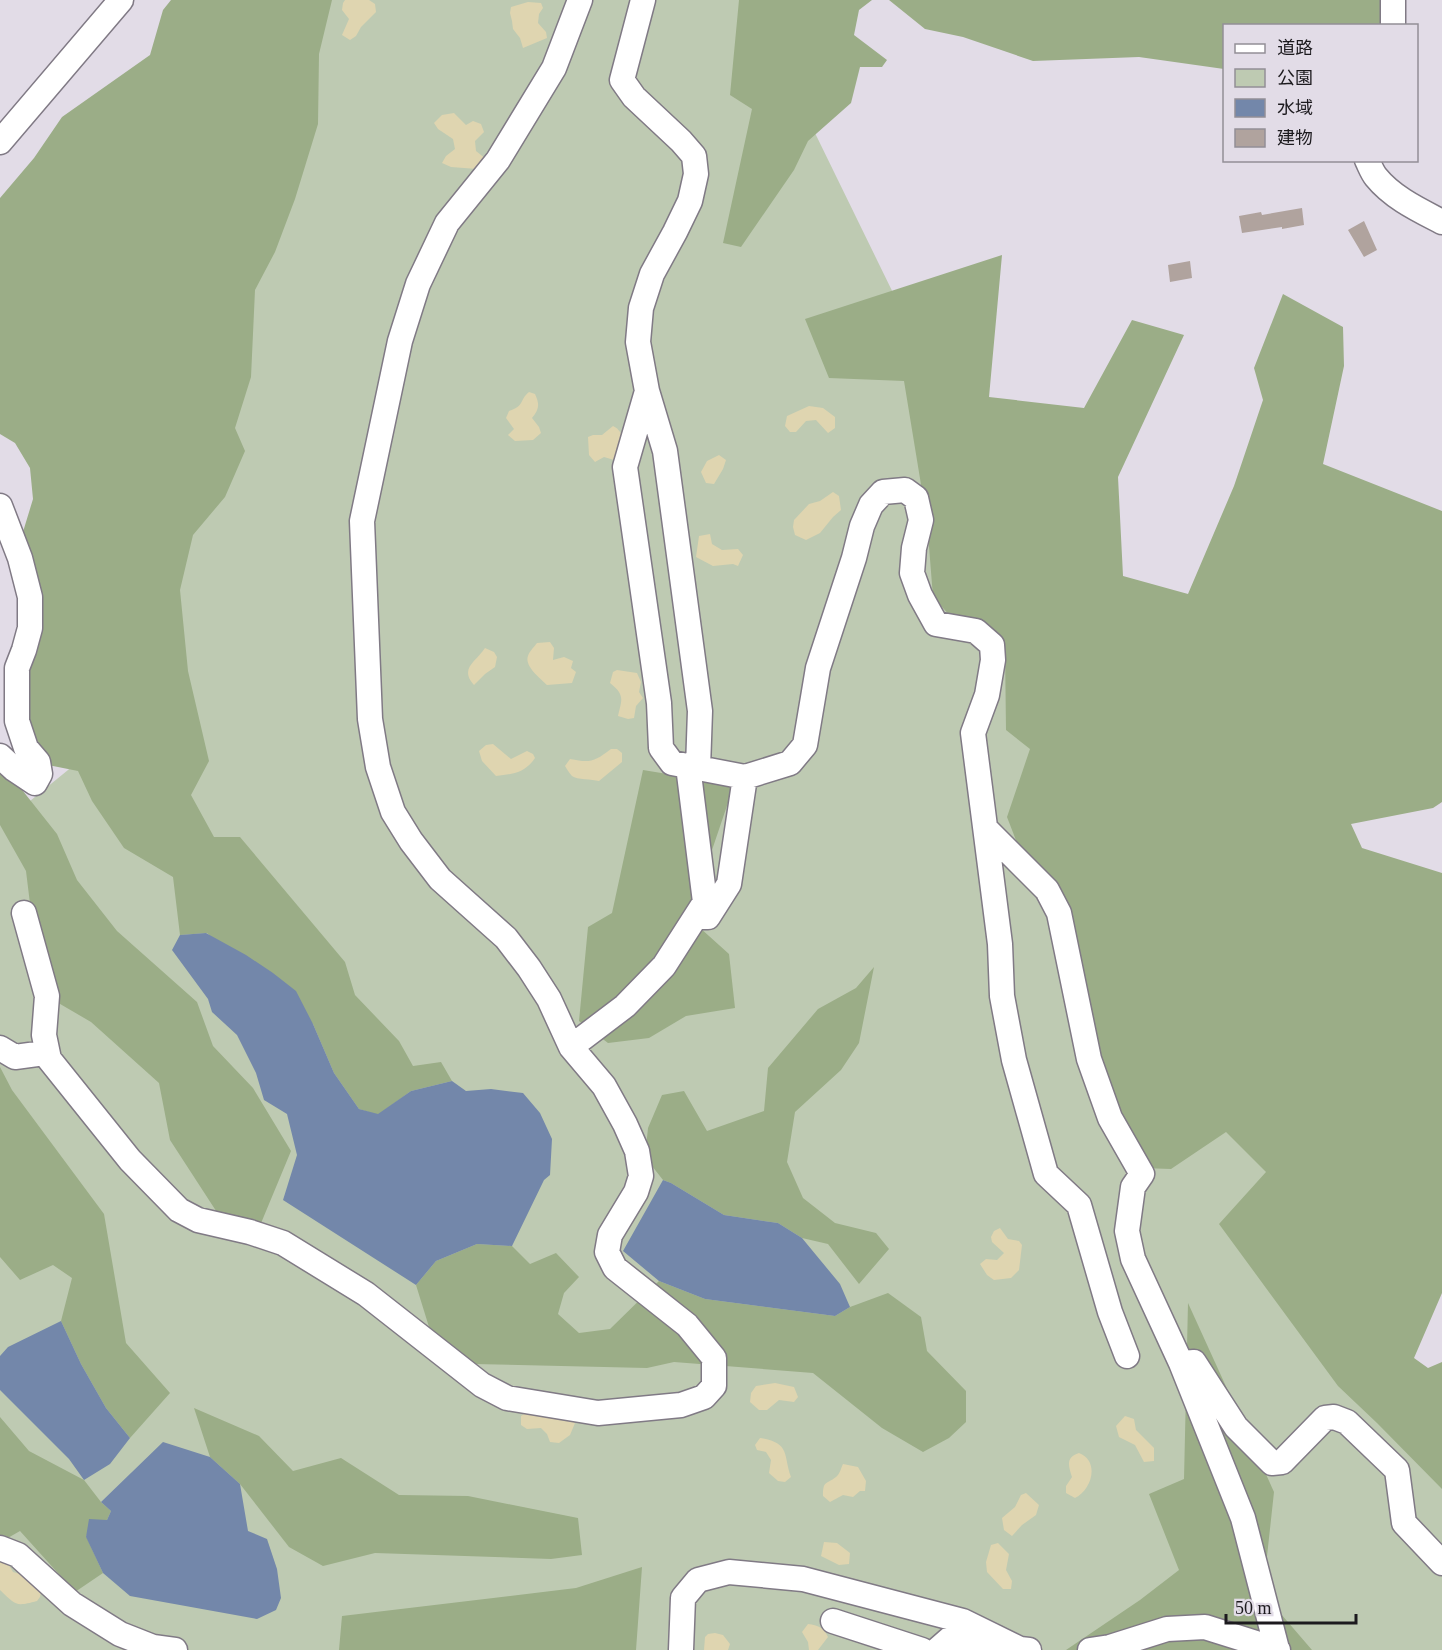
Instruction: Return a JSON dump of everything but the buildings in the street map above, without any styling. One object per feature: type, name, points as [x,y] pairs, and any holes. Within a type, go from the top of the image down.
[{"type":"street","points":[[2,136],[121,0]]},
{"type":"street","points":[[24,913],[47,996],[44,1035],[49,1059],[130,1160],[179,1210],[198,1220],[250,1232],[283,1243],[366,1294],[482,1385],[507,1398],[598,1413],[681,1405],[705,1397],[714,1386],[714,1358],[687,1325],[615,1268],[608,1252],[610,1235],[636,1192],[641,1176],[638,1151],[625,1124],[604,1086],[571,1047],[549,999],[529,968],[506,938],[440,879],[411,841],[393,812],[378,767],[370,719],[362,520],[400,341],[418,284],[447,223],[498,160],[554,68],[580,0]]},
{"type":"street","points":[[571,1047],[625,1006],[664,966],[705,902],[693,767],[700,711],[665,451],[647,391],[638,342],[641,308],[652,273],[690,201],[696,174],[694,156],[634,97],[622,80],[643,0]]},
{"type":"street","points":[[1393,0],[1393,24]]},
{"type":"street","points":[[1368,162],[1376,177],[1392,192],[1414,208],[1442,222]]},
{"type":"street","points":[[647,391],[625,467],[659,703],[661,748],[672,763],[745,777],[790,763],[805,745],[818,668],[854,558],[862,526],[871,506],[883,492],[905,490],[916,498],[921,520],[914,548],[912,573],[920,595],[936,624],[976,632],[992,645],[993,660],[987,695],[974,733],[1000,944],[1002,996],[1014,1060],[1046,1174],[1079,1205],[1110,1312],[1127,1356]]},
{"type":"street","points":[[0,506],[20,558],[30,597],[30,628],[17,668],[17,721],[27,748],[38,762],[40,774],[35,783],[14,770],[0,756]]},
{"type":"street","points":[[695,918],[708,917],[729,884],[745,777]]},
{"type":"street","points":[[987,830],[1047,890],[1059,914],[1089,1059],[1110,1118],[1142,1174],[1133,1188],[1127,1231],[1133,1259],[1181,1363],[1243,1518],[1278,1649]]},
{"type":"street","points":[[0,1048],[15,1057],[47,1050]]},
{"type":"street","points":[[1181,1363],[1194,1362],[1236,1427],[1272,1463],[1282,1462],[1325,1418],[1334,1417],[1347,1422],[1397,1470],[1404,1523],[1442,1563]]},
{"type":"street","points":[[0,1548],[18,1555],[72,1604],[120,1634],[153,1647],[175,1650]]},
{"type":"street","points":[[681,1650],[683,1598],[698,1580],[729,1572],[803,1580],[963,1621],[1022,1650]]},
{"type":"street","points":[[833,1620],[922,1650]]},
{"type":"street","points":[[1090,1650],[1110,1647],[1167,1629],[1205,1627],[1278,1649]]},
{"type":"street","points":[[937,1650],[953,1636],[986,1650]]},
{"type":"green space","points":[[171,0],[332,0],[319,54],[318,124],[295,199],[275,252],[255,290],[251,377],[235,428],[245,451],[225,497],[193,535],[180,590],[188,671],[209,761],[191,795],[214,837],[240,837],[345,962],[355,995],[399,1041],[413,1066],[441,1062],[452,1081],[411,1091],[378,1115],[359,1109],[334,1073],[313,1024],[207,933],[180,935],[173,877],[124,848],[92,801],[78,771],[43,764],[29,746],[19,545],[33,499],[30,468],[15,443],[0,434],[0,198],[34,158],[62,117],[150,55],[163,10]]},
{"type":"green space","points":[[303,0],[796,0],[793,88],[1442,1417],[1442,1650],[0,1650],[0,794],[19,810],[155,699]]},
{"type":"green space","points":[[739,0],[872,0],[859,10],[854,35],[887,60],[882,67],[860,67],[851,103],[808,141],[794,170],[741,247],[723,243],[752,109],[730,95]]},
{"type":"green space","points":[[889,0],[1382,0],[1382,24],[1223,24],[1223,69],[1139,57],[1033,61],[963,37],[925,29]]},
{"type":"green space","points":[[1002,255],[989,397],[1084,408],[1132,320],[1184,335],[1118,477],[1123,576],[1188,594],[1234,486],[1263,400],[1254,368],[1283,294],[1343,327],[1344,366],[1323,464],[1442,511],[1442,802],[1433,808],[1351,824],[1362,848],[1442,873],[1442,1293],[1414,1358],[1428,1368],[1442,1362],[1442,1489],[1338,1386],[1219,1224],[1266,1172],[1226,1132],[1171,1169],[1142,1168],[1101,1078],[1073,945],[1022,856],[1007,817],[1030,749],[1006,730],[1005,649],[986,625],[952,618],[933,597],[927,521],[904,381],[829,378],[805,319]]},
{"type":"green space","points":[[0,766],[57,834],[77,880],[117,931],[197,1002],[213,1046],[253,1088],[291,1151],[259,1228],[220,1217],[170,1140],[159,1083],[91,1022],[55,1001],[32,920],[26,871],[0,825]]},
{"type":"green space","points":[[643,770],[734,785],[689,918],[729,954],[735,1008],[686,1016],[649,1038],[608,1043],[579,1021],[588,927],[612,913]]},
{"type":"green space","points":[[874,967],[859,1043],[841,1070],[795,1112],[787,1162],[803,1198],[835,1223],[876,1233],[889,1249],[859,1284],[828,1244],[802,1238],[778,1223],[724,1215],[663,1180],[645,1157],[648,1128],[662,1095],[684,1091],[707,1131],[764,1111],[768,1068],[818,1009],[856,988]]},
{"type":"green space","points":[[0,1067],[12,1090],[104,1214],[126,1343],[170,1393],[130,1438],[106,1408],[81,1364],[61,1321],[72,1278],[53,1265],[20,1280],[0,1257]]},
{"type":"green space","points":[[477,1244],[512,1246],[530,1264],[556,1253],[579,1277],[564,1293],[558,1314],[579,1333],[610,1329],[659,1281],[705,1299],[835,1316],[850,1307],[888,1293],[921,1317],[927,1351],[966,1391],[966,1422],[949,1438],[923,1452],[882,1428],[813,1373],[674,1362],[647,1368],[474,1364],[429,1327],[416,1285],[436,1261]]},
{"type":"green space","points":[[1188,1303],[1274,1492],[1263,1593],[1312,1650],[1066,1650],[1140,1600],[1179,1570],[1149,1494],[1184,1479]]},
{"type":"green space","points":[[194,1408],[259,1436],[293,1471],[341,1458],[399,1495],[468,1496],[578,1518],[582,1555],[551,1559],[375,1553],[323,1566],[289,1547],[240,1484],[210,1457]]},
{"type":"green space","points":[[0,1417],[29,1451],[84,1480],[111,1511],[107,1520],[86,1536],[103,1573],[75,1592],[20,1531],[6,1539],[0,1537]]},
{"type":"green space","points":[[642,1567],[636,1650],[339,1650],[342,1616],[576,1588]]},
{"type":"sand","points":[[345,0],[369,0],[375,4],[376,12],[350,40],[342,35],[349,19],[342,10]]},
{"type":"sand","points":[[528,2],[541,3],[543,8],[539,14],[538,23],[546,32],[547,38],[523,48],[520,38],[513,29],[510,13],[511,7]]},
{"type":"sand","points":[[454,113],[466,125],[473,121],[481,124],[484,132],[475,141],[476,151],[486,159],[477,169],[451,167],[442,163],[446,156],[455,149],[453,139],[438,129],[434,123],[442,115]]},
{"type":"sand","points":[[529,392],[535,394],[538,401],[532,418],[541,433],[533,440],[515,441],[508,435],[514,429],[506,418],[509,411],[520,405]]},
{"type":"sand","points":[[809,406],[823,408],[835,417],[835,428],[828,433],[816,420],[806,421],[796,432],[790,432],[785,426],[787,416]]},
{"type":"sand","points":[[613,426],[618,429],[622,437],[619,451],[614,460],[604,457],[595,462],[589,455],[588,437],[602,435]]},
{"type":"sand","points":[[719,455],[726,460],[723,469],[714,484],[706,483],[701,472],[707,461]]},
{"type":"sand","points":[[833,492],[839,496],[841,510],[820,533],[806,540],[795,535],[794,520],[809,504],[820,501]]},
{"type":"sand","points":[[710,534],[712,544],[722,550],[738,549],[743,555],[738,566],[733,564],[713,566],[696,557],[699,536]]},
{"type":"sand","points":[[550,642],[554,648],[553,660],[564,657],[573,661],[571,668],[576,672],[572,683],[547,685],[528,664],[529,654],[537,643]]},
{"type":"sand","points":[[485,648],[494,652],[497,657],[495,667],[474,685],[468,674],[470,665]]},
{"type":"sand","points":[[617,670],[637,673],[641,682],[639,692],[643,698],[636,706],[634,718],[618,716],[621,698],[610,683],[613,672]]},
{"type":"sand","points":[[493,744],[511,759],[527,751],[535,758],[523,770],[496,776],[482,761],[479,751],[486,745]]},
{"type":"sand","points":[[611,749],[617,749],[622,753],[622,762],[599,781],[574,777],[565,766],[570,759],[592,760]]},
{"type":"sand","points":[[1000,1228],[1008,1239],[1019,1241],[1022,1245],[1019,1270],[1011,1278],[994,1280],[987,1275],[980,1264],[986,1259],[997,1260],[1004,1253],[992,1242],[991,1237],[994,1231]]},
{"type":"sand","points":[[775,1383],[794,1387],[798,1397],[794,1402],[779,1400],[767,1410],[759,1410],[750,1402],[751,1393],[756,1386]]},
{"type":"sand","points":[[530,1410],[565,1414],[575,1423],[570,1435],[559,1443],[550,1442],[547,1434],[541,1428],[527,1429],[521,1425],[521,1416]]},
{"type":"sand","points":[[1125,1416],[1134,1419],[1136,1430],[1154,1448],[1154,1461],[1144,1462],[1135,1445],[1119,1437],[1116,1426]]},
{"type":"sand","points":[[760,1438],[777,1443],[784,1451],[791,1477],[785,1482],[778,1481],[769,1473],[771,1460],[766,1452],[757,1450],[755,1445]]},
{"type":"sand","points":[[1079,1453],[1090,1462],[1091,1476],[1086,1489],[1075,1498],[1066,1493],[1066,1486],[1072,1477],[1070,1459]]},
{"type":"sand","points":[[843,1464],[858,1467],[866,1481],[865,1491],[860,1491],[853,1497],[843,1495],[830,1502],[823,1496],[824,1487],[837,1476]]},
{"type":"sand","points":[[1026,1493],[1039,1505],[1036,1515],[1012,1536],[1004,1530],[1002,1518],[1015,1507],[1021,1495]]},
{"type":"sand","points":[[824,1542],[837,1543],[850,1553],[849,1564],[839,1565],[821,1556]]},
{"type":"sand","points":[[998,1543],[1009,1554],[1006,1570],[1012,1581],[1011,1589],[1003,1589],[987,1572],[986,1562],[991,1545]]},
{"type":"sand","points":[[0,1559],[6,1560],[13,1572],[27,1576],[41,1591],[37,1601],[16,1603],[0,1590]]},
{"type":"sand","points":[[808,1624],[825,1631],[828,1637],[818,1650],[809,1650],[808,1642],[802,1632]]},
{"type":"sand","points":[[715,1633],[723,1635],[730,1644],[728,1650],[704,1650],[705,1637]]},
{"type":"water","points":[[206,933],[246,955],[296,991],[334,1073],[359,1109],[378,1114],[411,1091],[452,1081],[466,1091],[491,1089],[523,1093],[540,1113],[552,1139],[550,1175],[544,1180],[512,1246],[477,1244],[436,1261],[416,1285],[283,1200],[297,1155],[287,1114],[264,1100],[256,1073],[237,1035],[212,1012],[208,999],[172,950],[180,935]]},
{"type":"water","points":[[663,1180],[724,1215],[778,1223],[802,1238],[840,1284],[850,1307],[835,1316],[705,1299],[659,1281],[623,1251]]},
{"type":"water","points":[[61,1321],[81,1364],[106,1408],[130,1438],[110,1464],[84,1480],[69,1459],[0,1390],[0,1356],[8,1347]]},
{"type":"water","points":[[163,1442],[210,1457],[240,1484],[248,1531],[267,1539],[277,1569],[281,1598],[276,1610],[257,1619],[130,1596],[103,1573],[86,1537],[89,1519],[107,1520],[111,1511],[101,1502]]}]
